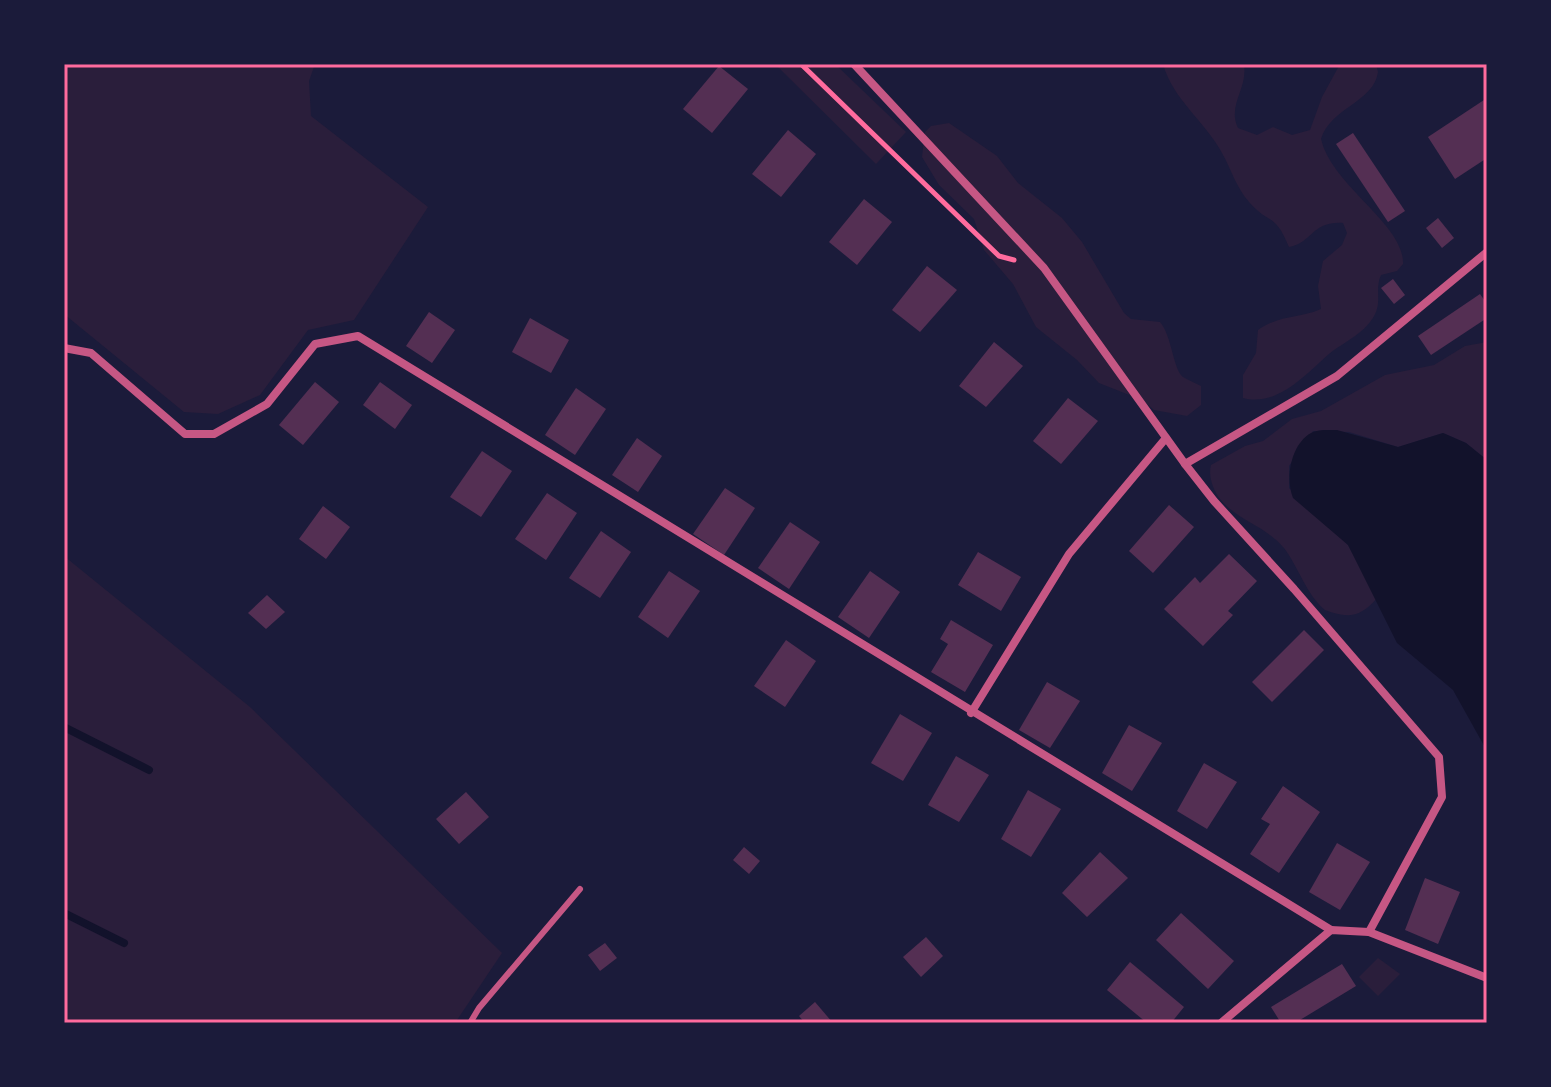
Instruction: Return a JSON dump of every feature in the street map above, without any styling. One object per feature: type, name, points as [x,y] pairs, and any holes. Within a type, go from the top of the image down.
[{"type":"street","points":[[854,64],[1044,268],[1214,501],[1439,757],[1442,797],[1369,932]]},
{"type":"street","points":[[1185,464],[1337,376],[1487,252]]},
{"type":"street","points":[[64,348],[91,353],[185,434],[214,434],[267,404],[315,344],[358,336],[1331,930],[1369,932],[1487,978]]},
{"type":"street","points":[[971,713],[1069,554],[1166,438]]},
{"type":"street","points":[[1221,1023],[1331,930]]},
{"type":"lane","points":[[470,1023],[479,1008],[580,889]]},
{"type":"path","points":[[801,64],[999,256],[1044,268]]},
{"type":"shaded area","points":[[64,64],[315,64],[309,81],[311,116],[428,207],[354,320],[308,330],[260,395],[218,414],[184,412],[64,314]]},
{"type":"shaded area","points":[[775,64],[835,64],[906,132],[876,164]]},
{"type":"shaded area","points":[[1163,64],[1244,64],[1235,112],[1238,128],[1257,135],[1273,127],[1292,135],[1310,130],[1322,97],[1340,64],[1376,64],[1378,72],[1369,91],[1333,120],[1321,139],[1327,156],[1338,172],[1392,234],[1403,264],[1397,271],[1381,275],[1377,307],[1367,326],[1290,387],[1268,398],[1243,398],[1243,375],[1256,353],[1258,330],[1274,321],[1321,309],[1318,286],[1323,261],[1342,245],[1347,233],[1343,223],[1332,223],[1289,247],[1280,228],[1244,196],[1215,141],[1174,89]]},
{"type":"shaded area","points":[[949,123],[997,156],[1018,183],[1062,218],[1082,242],[1124,313],[1131,319],[1160,322],[1180,373],[1201,386],[1201,405],[1187,416],[1154,410],[1142,400],[1099,383],[1077,360],[1036,327],[1013,284],[984,250],[974,219],[939,185],[922,157],[925,132],[931,126]]},
{"type":"shaded area","points":[[1487,342],[1487,460],[1466,443],[1443,433],[1398,447],[1349,432],[1313,431],[1289,466],[1289,488],[1348,545],[1377,598],[1360,613],[1341,615],[1325,610],[1277,540],[1235,513],[1220,499],[1212,483],[1211,465],[1245,446],[1263,441],[1292,419],[1321,411],[1385,375],[1434,365],[1465,346]]},
{"type":"shaded area","points":[[1337,430],[1398,447],[1443,433],[1466,443],[1487,460],[1487,751],[1453,690],[1397,643],[1348,545],[1293,498],[1290,472],[1299,445],[1314,432]]},
{"type":"shaded area","points":[[64,556],[250,707],[502,953],[455,1023],[64,1023]]},
{"type":"shaded area","points":[[1378,958],[1400,974],[1378,996],[1359,977]]},
{"type":"building","points":[[719,66],[748,89],[712,133],[683,109]]},
{"type":"building","points":[[1487,98],[1487,158],[1455,179],[1428,137]]},
{"type":"building","points":[[788,130],[816,154],[781,197],[752,174]]},
{"type":"building","points":[[1353,133],[1405,211],[1388,222],[1336,144]]},
{"type":"building","points":[[864,199],[892,222],[857,265],[829,242]]},
{"type":"building","points":[[1438,218],[1454,238],[1442,248],[1426,228]]},
{"type":"building","points":[[927,266],[957,290],[920,332],[892,310]]},
{"type":"building","points":[[1393,279],[1405,295],[1394,304],[1381,288]]},
{"type":"building","points":[[1480,294],[1487,304],[1487,318],[1431,355],[1418,336]]},
{"type":"building","points":[[429,312],[455,330],[432,363],[406,346]]},
{"type":"building","points":[[530,318],[569,340],[551,373],[512,352]]},
{"type":"building","points":[[994,342],[1023,366],[986,407],[959,386]]},
{"type":"building","points":[[315,382],[339,402],[303,445],[279,425]]},
{"type":"building","points":[[380,382],[412,405],[395,429],[363,405]]},
{"type":"building","points":[[576,388],[606,409],[575,455],[545,435]]},
{"type":"building","points":[[1068,398],[1098,421],[1061,464],[1033,441]]},
{"type":"building","points":[[637,438],[662,456],[638,492],[612,475]]},
{"type":"building","points":[[482,451],[512,471],[481,517],[450,497]]},
{"type":"building","points":[[725,488],[755,508],[724,555],[693,534]]},
{"type":"building","points":[[547,493],[577,513],[546,560],[515,539]]},
{"type":"building","points":[[1169,505],[1194,527],[1153,573],[1129,551]]},
{"type":"building","points":[[323,506],[350,527],[326,559],[299,539]]},
{"type":"building","points":[[790,522],[820,542],[789,589],[758,568]]},
{"type":"building","points":[[601,531],[631,552],[600,598],[569,578]]},
{"type":"building","points":[[978,552],[1021,577],[1001,611],[958,585]]},
{"type":"building","points":[[1229,554],[1257,581],[1228,611],[1233,615],[1203,646],[1164,609],[1195,577],[1200,583]]},
{"type":"building","points":[[669,571],[700,591],[668,638],[638,617]]},
{"type":"building","points":[[870,571],[900,592],[869,638],[838,617]]},
{"type":"building","points":[[267,595],[285,612],[266,629],[248,613]]},
{"type":"building","points":[[951,620],[993,645],[965,692],[931,672],[948,644],[940,639]]},
{"type":"building","points":[[1304,630],[1324,650],[1272,702],[1252,682]]},
{"type":"building","points":[[786,640],[816,661],[785,707],[754,686]]},
{"type":"building","points":[[1047,682],[1080,701],[1050,748],[1019,730]]},
{"type":"building","points":[[900,714],[932,733],[903,781],[871,763]]},
{"type":"building","points":[[1129,725],[1162,743],[1132,791],[1102,773]]},
{"type":"building","points":[[956,756],[989,775],[959,822],[928,805]]},
{"type":"building","points":[[1204,763],[1237,782],[1207,829],[1177,811]]},
{"type":"building","points":[[1283,786],[1320,812],[1279,873],[1250,854],[1270,824],[1261,819]]},
{"type":"building","points":[[1028,790],[1061,809],[1031,857],[1001,839]]},
{"type":"building","points":[[466,792],[489,817],[459,844],[436,819]]},
{"type":"building","points":[[1337,843],[1370,862],[1340,910],[1309,892]]},
{"type":"building","points":[[744,847],[760,861],[749,874],[733,860]]},
{"type":"building","points":[[1100,852],[1128,878],[1087,917],[1062,893]]},
{"type":"building","points":[[1425,878],[1460,892],[1438,944],[1405,930]]},
{"type":"building","points":[[1181,913],[1234,961],[1208,989],[1156,940]]},
{"type":"building","points":[[926,937],[943,956],[921,977],[903,957]]},
{"type":"building","points":[[605,943],[617,958],[600,971],[588,955]]},
{"type":"building","points":[[1130,962],[1184,1007],[1171,1023],[1147,1023],[1107,990]]},
{"type":"building","points":[[1342,964],[1356,986],[1295,1023],[1281,1023],[1271,1007]]},
{"type":"building","points":[[815,1002],[833,1023],[805,1023],[799,1016]]},
{"type":"waterway","points":[[64,727],[149,770]]},
{"type":"waterway","points":[[64,913],[124,943]]}]
